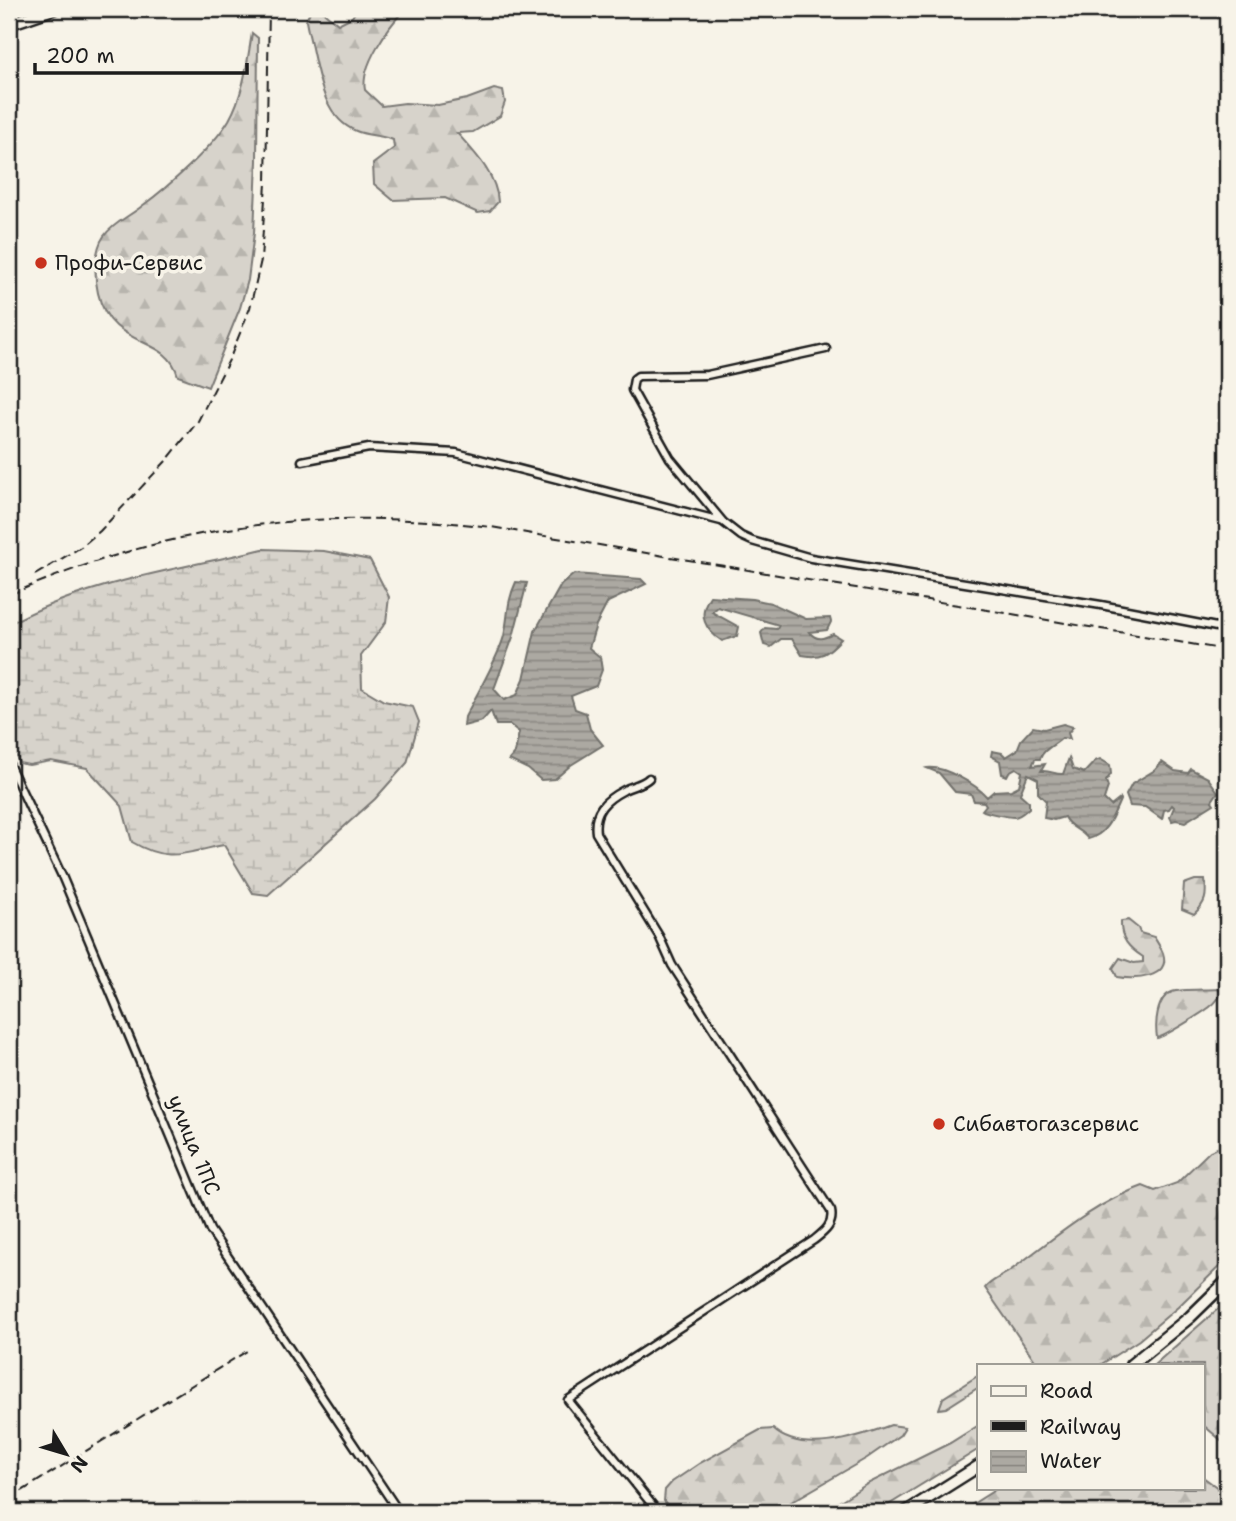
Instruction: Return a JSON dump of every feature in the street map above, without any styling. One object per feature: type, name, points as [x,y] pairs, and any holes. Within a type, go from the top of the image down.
[{"type":"main road","points":[[9,24],[53,9]]},
{"type":"main road","points":[[1132,1364],[1190,1317],[1227,1281]]},
{"type":"main road","points":[[906,1512],[977,1467]]},
{"type":"street","points":[[826,349],[706,376],[638,376],[634,379],[632,390],[670,457],[723,522],[741,536],[788,553],[1101,605],[1227,629]]},
{"type":"street","points":[[302,461],[369,448],[456,453],[723,522]]},
{"type":"street","name":"улица 1ПС","points":[[9,764],[62,876],[210,1230],[399,1512]]},
{"type":"street","points":[[649,778],[643,783],[624,789],[601,807],[596,814],[596,833],[659,936],[672,965],[833,1218],[830,1225],[814,1240],[568,1400],[658,1512]]},
{"type":"green space","points":[[311,9],[320,9],[338,24],[352,17],[357,9],[405,9],[384,36],[367,70],[365,90],[382,106],[405,103],[438,105],[467,99],[494,89],[503,91],[505,102],[500,116],[473,132],[457,133],[484,164],[494,182],[498,202],[490,211],[478,213],[445,198],[393,200],[374,184],[373,164],[394,148],[393,140],[356,131],[344,124],[327,102],[306,21]]},
{"type":"green space","points":[[252,33],[258,38],[254,233],[248,280],[240,308],[208,387],[178,376],[172,362],[163,353],[114,324],[98,293],[97,256],[108,231],[177,178],[222,131],[242,89]]},
{"type":"green space","points":[[263,549],[324,551],[370,560],[389,597],[386,622],[361,656],[362,688],[384,701],[413,707],[419,722],[407,763],[375,799],[268,895],[253,893],[224,845],[188,853],[167,854],[145,849],[132,842],[122,806],[87,768],[51,761],[29,765],[19,763],[9,740],[9,624],[39,609],[101,587]]},
{"type":"green space","points":[[1205,880],[1206,891],[1203,903],[1194,914],[1182,909],[1184,884]]},
{"type":"green space","points":[[1128,920],[1140,933],[1154,937],[1161,949],[1164,962],[1156,973],[1141,978],[1117,977],[1113,968],[1120,958],[1134,963],[1143,962],[1143,957],[1130,946],[1122,933],[1121,921]]},
{"type":"green space","points":[[1218,989],[1222,993],[1213,1005],[1157,1038],[1158,1012],[1167,995],[1181,990]]},
{"type":"green space","points":[[1227,1138],[1227,1259],[1178,1307],[1139,1340],[1102,1364],[1037,1364],[985,1288],[1074,1223],[1108,1202],[1143,1186],[1155,1191],[1177,1183],[1210,1151],[1222,1146]]},
{"type":"green space","points":[[1227,1301],[1227,1445],[1204,1426],[1204,1364],[1155,1364]]},
{"type":"green space","points":[[977,1376],[977,1388],[946,1408],[939,1409],[943,1398]]},
{"type":"green space","points":[[891,1425],[905,1427],[900,1435],[867,1458],[774,1512],[673,1512],[664,1501],[665,1490],[672,1482],[700,1463],[760,1430],[773,1429],[785,1437],[814,1443],[847,1439]]},
{"type":"green space","points":[[977,1426],[977,1450],[877,1512],[823,1512],[867,1484],[950,1443]]},
{"type":"green space","points":[[1204,1478],[1226,1494],[1227,1512],[960,1512],[995,1490],[1204,1490]]},
{"type":"water","points":[[574,574],[641,579],[646,584],[608,602],[596,625],[589,648],[600,657],[602,670],[596,686],[571,696],[575,709],[586,713],[590,729],[603,745],[571,765],[555,779],[541,780],[528,769],[509,760],[515,753],[519,732],[510,725],[496,725],[491,711],[482,721],[464,726],[465,717],[501,645],[516,582],[527,583],[513,637],[494,689],[504,700],[517,695],[524,679],[535,631],[561,585]]},
{"type":"water","points":[[710,596],[771,603],[806,619],[830,618],[827,630],[809,632],[817,638],[833,634],[841,639],[828,651],[814,656],[802,655],[792,639],[781,639],[771,647],[764,645],[761,633],[765,628],[777,629],[779,625],[718,607],[712,612],[739,627],[737,636],[722,641],[711,632],[705,622],[704,610]]},
{"type":"water","points":[[1063,724],[1073,727],[1068,733],[1070,739],[1062,738],[1046,750],[1040,759],[1035,759],[1032,766],[1045,764],[1041,771],[1063,774],[1069,758],[1073,769],[1084,773],[1100,759],[1110,765],[1111,774],[1106,781],[1108,787],[1104,799],[1111,806],[1121,798],[1105,828],[1088,839],[1064,817],[1054,820],[1044,818],[1046,801],[1038,793],[1038,779],[1028,774],[1020,794],[1029,802],[1029,808],[1014,817],[982,810],[986,805],[984,802],[974,801],[971,794],[955,792],[939,773],[927,768],[942,770],[959,777],[987,797],[994,791],[1011,790],[1019,786],[1022,772],[1016,768],[1007,776],[1002,774],[1000,761],[991,756],[992,751],[1002,753],[1006,757],[1017,750],[1021,740],[1033,727],[1044,729]]},
{"type":"water","points":[[1162,762],[1175,771],[1188,773],[1191,769],[1208,778],[1218,792],[1212,801],[1214,804],[1185,822],[1172,821],[1172,805],[1164,810],[1162,819],[1145,807],[1130,806],[1126,795],[1132,784],[1155,770]]},
{"type":"railway","points":[[35,575],[81,547],[100,531],[168,459],[198,421],[230,358],[250,308],[261,260],[266,183],[269,9]]},
{"type":"railway","points":[[9,595],[129,551],[245,526],[364,519],[426,521],[491,527],[1227,650]]},
{"type":"railway","points":[[9,1499],[250,1349]]},
{"type":"place","name":"Профи-Сервис","points":[[41,263]]},
{"type":"place","name":"Сибавтогазсервис","points":[[939,1124]]}]
